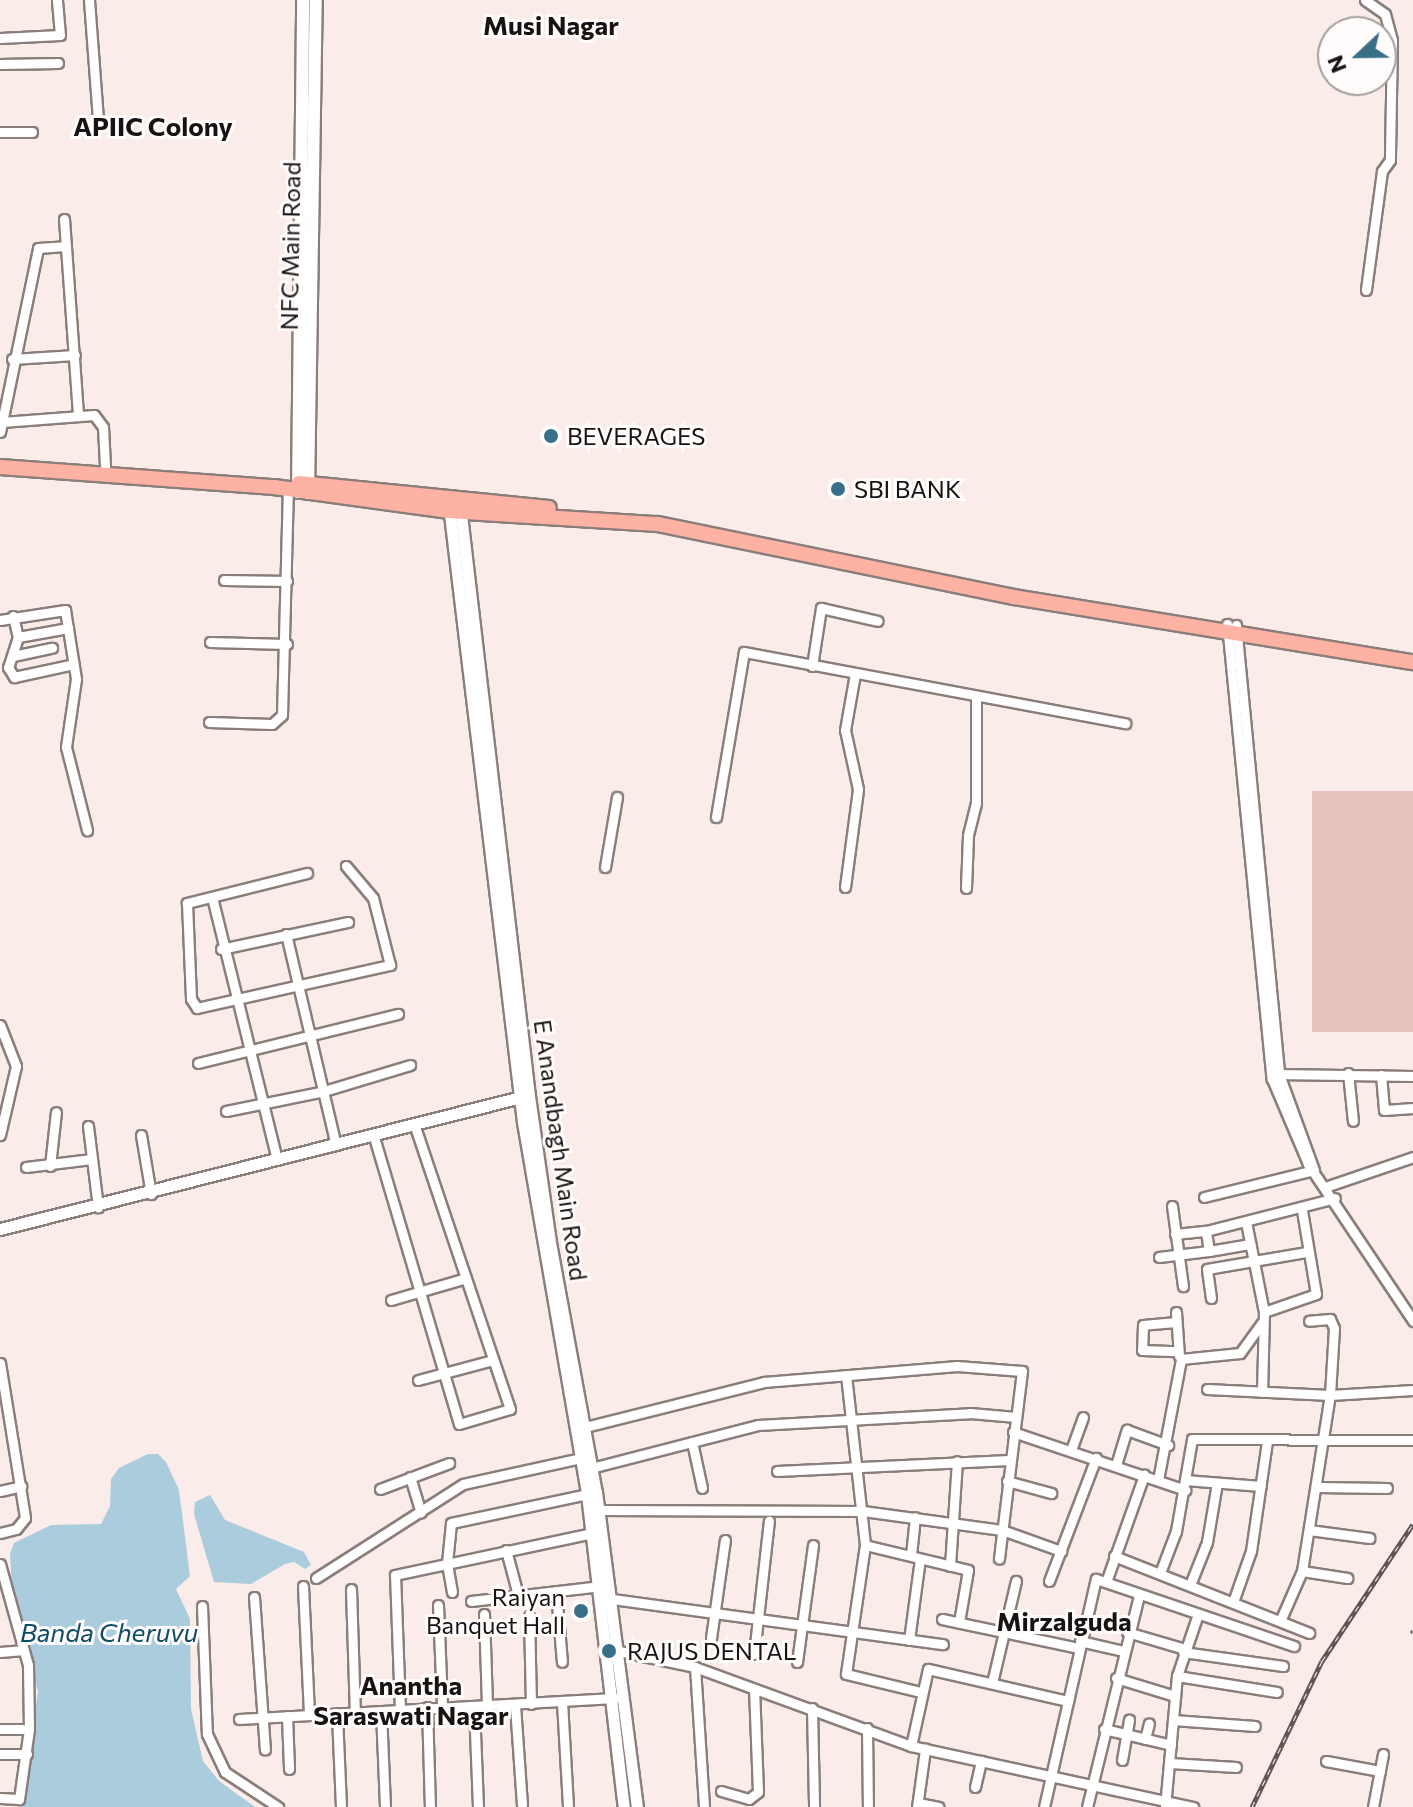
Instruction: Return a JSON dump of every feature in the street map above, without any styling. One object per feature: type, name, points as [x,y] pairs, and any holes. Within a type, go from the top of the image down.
[{"type":"main road","name":"NFC Main Road","points":[[300,488],[303,0]]},
{"type":"main road","name":"NFC Main Road","points":[[300,488],[316,0]]},
{"type":"main road","points":[[0,458],[105,466],[658,524],[1032,595],[1413,662]]},
{"type":"main road","points":[[0,467],[300,488]]},
{"type":"main road","points":[[1231,630],[1413,653]]},
{"type":"street","points":[[0,38],[60,35],[57,0]]},
{"type":"street","points":[[89,0],[98,121]]},
{"type":"street","points":[[1365,0],[1385,14],[1392,40],[1390,160],[1382,171],[1366,290]]},
{"type":"street","points":[[0,64],[58,63]]},
{"type":"street","points":[[0,132],[32,132]]},
{"type":"street","points":[[64,219],[78,416]]},
{"type":"street","points":[[65,246],[38,248],[12,359],[1,427],[78,416],[101,419],[105,466]]},
{"type":"street","points":[[12,359],[75,355]]},
{"type":"street","points":[[209,722],[280,721],[287,692],[287,581],[300,488]]},
{"type":"street","name":"E Anandbagh Main Road","points":[[454,504],[525,1096],[598,1510],[624,1807]]},
{"type":"street","points":[[224,580],[287,581]]},
{"type":"street","points":[[0,620],[64,608],[76,685],[66,747],[87,830]]},
{"type":"street","points":[[812,666],[821,608],[878,621]]},
{"type":"street","points":[[13,616],[18,637],[8,667],[14,677],[74,664]]},
{"type":"street","points":[[18,637],[68,628]]},
{"type":"street","points":[[1231,630],[1275,1074],[1314,1170],[1328,1186],[1413,1321]]},
{"type":"street","points":[[210,642],[287,644]]},
{"type":"street","points":[[13,656],[52,648]]},
{"type":"street","points":[[716,817],[744,652],[976,698],[1125,723]]},
{"type":"street","points":[[845,887],[858,789],[845,730],[855,674]]},
{"type":"street","points":[[966,888],[968,835],[976,804],[976,698]]},
{"type":"street","points":[[605,867],[617,797]]},
{"type":"street","points":[[307,873],[194,900],[185,908],[191,999],[197,1008],[390,965],[373,898],[346,866]]},
{"type":"street","points":[[212,897],[233,998],[251,1051],[277,1160]]},
{"type":"street","points":[[221,949],[348,922]]},
{"type":"street","points":[[286,934],[336,1145]]},
{"type":"street","points":[[198,1063],[398,1014]]},
{"type":"street","points":[[0,1025],[16,1066],[0,1135]]},
{"type":"street","points":[[226,1111],[324,1091],[410,1065]]},
{"type":"street","points":[[1348,1073],[1353,1121]]},
{"type":"street","points":[[1275,1074],[1413,1076]]},
{"type":"street","points":[[1381,1075],[1384,1110],[1413,1108]]},
{"type":"street","points":[[0,1229],[151,1194],[525,1096]]},
{"type":"street","name":"E Anandbagh Main Road","points":[[525,1096],[585,1427],[587,1494],[592,1533],[619,1651],[637,1807]]},
{"type":"street","points":[[50,1166],[56,1112]]},
{"type":"street","points":[[88,1126],[98,1207]]},
{"type":"street","points":[[374,1137],[459,1424],[510,1409],[415,1126]]},
{"type":"street","points":[[141,1135],[151,1194]]},
{"type":"street","points":[[1328,1186],[1413,1157]]},
{"type":"street","points":[[26,1167],[92,1159]]},
{"type":"street","points":[[1204,1197],[1314,1170]]},
{"type":"street","points":[[1175,1234],[1206,1231],[1302,1210],[1335,1198]]},
{"type":"street","points":[[1172,1206],[1183,1286]]},
{"type":"street","points":[[1158,1480],[1168,1445],[1179,1355],[1176,1317],[1143,1325],[1142,1350],[1179,1355],[1240,1353],[1263,1318],[1316,1294],[1306,1252],[1302,1210]]},
{"type":"street","points":[[1246,1222],[1263,1318],[1262,1392]]},
{"type":"street","points":[[1206,1231],[1209,1251]]},
{"type":"street","points":[[1159,1257],[1250,1244]]},
{"type":"street","points":[[1211,1298],[1207,1269],[1306,1252]]},
{"type":"street","points":[[391,1300],[466,1278]]},
{"type":"street","points":[[1281,1619],[1302,1571],[1330,1395],[1332,1322],[1309,1321]]},
{"type":"street","points":[[418,1380],[493,1360]]},
{"type":"street","points":[[0,1363],[21,1486],[24,1524],[0,1533]]},
{"type":"street","points":[[585,1427],[764,1382],[957,1366],[1022,1371],[999,1559]]},
{"type":"street","points":[[846,1375],[859,1464],[865,1545],[855,1630],[846,1674],[921,1692]]},
{"type":"street","points":[[1207,1389],[1330,1395],[1413,1390]]},
{"type":"street","points":[[316,1578],[463,1484],[692,1442],[758,1425],[851,1419],[1016,1417]]},
{"type":"street","points":[[1071,1450],[1083,1417]]},
{"type":"street","points":[[1116,1465],[1127,1430],[1168,1445]]},
{"type":"street","points":[[1013,1432],[1158,1480],[1185,1485],[1217,1483],[1261,1486]]},
{"type":"street","points":[[1160,1573],[1185,1485],[1192,1439],[1324,1442],[1413,1440]]},
{"type":"street","points":[[1233,1602],[1251,1551],[1267,1441]]},
{"type":"street","points":[[692,1442],[702,1488]]},
{"type":"street","points":[[1049,1581],[1096,1458]]},
{"type":"street","points":[[777,1471],[859,1464],[1009,1460]]},
{"type":"street","points":[[950,1566],[957,1461]]},
{"type":"street","points":[[380,1489],[449,1463]]},
{"type":"street","points":[[1106,1582],[1144,1475]]},
{"type":"street","points":[[410,1477],[421,1512]]},
{"type":"street","points":[[1007,1481],[1051,1493]]},
{"type":"street","points":[[1190,1585],[1207,1542],[1217,1483]]},
{"type":"street","points":[[0,1491],[21,1486]]},
{"type":"street","points":[[1317,1487],[1387,1488]]},
{"type":"street","points":[[452,1592],[447,1563],[451,1523],[458,1519],[587,1494]]},
{"type":"street","points":[[598,1510],[863,1511],[1002,1530],[1061,1551]]},
{"type":"street","points":[[909,1640],[916,1557],[915,1517]]},
{"type":"street","points":[[754,1654],[769,1521]]},
{"type":"street","points":[[1309,1530],[1369,1538]]},
{"type":"street","points":[[400,1710],[395,1575],[592,1533]]},
{"type":"street","points":[[711,1638],[725,1540]]},
{"type":"street","points":[[797,1662],[813,1545]]},
{"type":"street","points":[[865,1545],[968,1570],[959,1622]]},
{"type":"street","points":[[506,1550],[518,1595]]},
{"type":"street","points":[[1114,1556],[1281,1619],[1309,1633]]},
{"type":"street","points":[[0,1564],[21,1650],[28,1665],[27,1754],[19,1799],[0,1798]]},
{"type":"street","points":[[1302,1571],[1347,1578]]},
{"type":"street","points":[[992,1683],[1016,1581]]},
{"type":"street","points":[[1044,1807],[1095,1583],[1106,1582],[1197,1617],[1256,1629],[1294,1646]]},
{"type":"street","points":[[303,1586],[309,1715]]},
{"type":"street","points":[[351,1589],[355,1714]]},
{"type":"street","points":[[556,1591],[562,1662]]},
{"type":"street","points":[[471,1601],[556,1591],[605,1594],[802,1626],[855,1630],[943,1644]]},
{"type":"street","points":[[1087,1807],[1127,1632],[1139,1596]]},
{"type":"street","points":[[254,1597],[260,1718],[265,1750]]},
{"type":"street","points":[[438,1605],[442,1706]]},
{"type":"street","points":[[202,1606],[207,1734],[225,1772],[278,1807]]},
{"type":"street","points":[[484,1614],[487,1706]]},
{"type":"street","points":[[529,1616],[531,1704]]},
{"type":"street","points":[[1165,1805],[1177,1676],[1197,1617]]},
{"type":"street","points":[[942,1619],[1123,1651]]},
{"type":"street","points":[[1127,1632],[1184,1650],[1283,1666]]},
{"type":"street","points":[[0,1652],[21,1650]]},
{"type":"street","points":[[619,1651],[695,1667],[911,1746],[1092,1784],[1165,1805],[1193,1807]]},
{"type":"street","points":[[695,1667],[704,1807]]},
{"type":"street","points":[[911,1746],[928,1669],[1068,1701]]},
{"type":"street","points":[[1177,1676],[1277,1692]]},
{"type":"street","points":[[1116,1678],[1175,1696]]},
{"type":"street","points":[[721,1791],[749,1799],[758,1792],[754,1689]]},
{"type":"street","points":[[239,1719],[626,1697]]},
{"type":"street","points":[[562,1702],[568,1807]]},
{"type":"street","points":[[515,1705],[522,1805]]},
{"type":"street","points":[[427,1707],[430,1807]]},
{"type":"street","points":[[474,1707],[478,1807]]},
{"type":"street","points":[[812,1708],[814,1807]]},
{"type":"street","points":[[381,1711],[385,1807]]},
{"type":"street","points":[[337,1715],[341,1807]]},
{"type":"street","points":[[287,1716],[289,1769]]},
{"type":"street","points":[[1122,1760],[1129,1720]]},
{"type":"street","points":[[1173,1720],[1255,1726]]},
{"type":"street","points":[[1145,1739],[1149,1723]]},
{"type":"street","points":[[867,1728],[868,1807]]},
{"type":"street","points":[[0,1729],[22,1729]]},
{"type":"street","points":[[1104,1729],[1171,1745]]},
{"type":"street","points":[[925,1749],[917,1805],[939,1807]]},
{"type":"street","points":[[0,1754],[27,1754]]},
{"type":"street","points":[[1373,1807],[1383,1754]]},
{"type":"street","points":[[975,1787],[981,1761]]},
{"type":"street","points":[[1326,1761],[1380,1771]]},
{"type":"street","points":[[1170,1763],[1236,1767]]},
{"type":"shaded area","points":[[1312,791],[1413,791],[1413,1032],[1312,1032]]},
{"type":"water","name":"Banda Cheruvu","points":[[148,1454],[158,1454],[166,1462],[179,1490],[190,1576],[176,1589],[190,1619],[191,1709],[203,1761],[219,1781],[255,1807],[21,1807],[38,1692],[12,1588],[10,1554],[14,1543],[51,1525],[101,1524],[110,1506],[111,1479],[119,1468]]},
{"type":"water","name":"Banda Cheruvu","points":[[210,1495],[225,1520],[304,1552],[311,1565],[305,1569],[294,1562],[285,1564],[251,1584],[214,1582],[194,1514],[195,1502]]},
{"type":"railway","points":[[1252,1807],[1322,1661],[1413,1524]]},
{"type":"place","name":"BEVERAGES","points":[[551,436]]},
{"type":"place","name":"SBI BANK","points":[[838,489]]},
{"type":"place","name":"Raiyan Banquet Hall","points":[[581,1611]]},
{"type":"place","name":"RAJUS DENTAL","points":[[609,1651]]},
{"type":"district","name":"Musi Nagar","points":[[551,25]]},
{"type":"district","name":"APIIC Colony","points":[[153,126]]},
{"type":"district","name":"Mirzalguda","points":[[1064,1621]]},
{"type":"district","name":"Anantha Saraswati Nagar","points":[[411,1700]]}]
